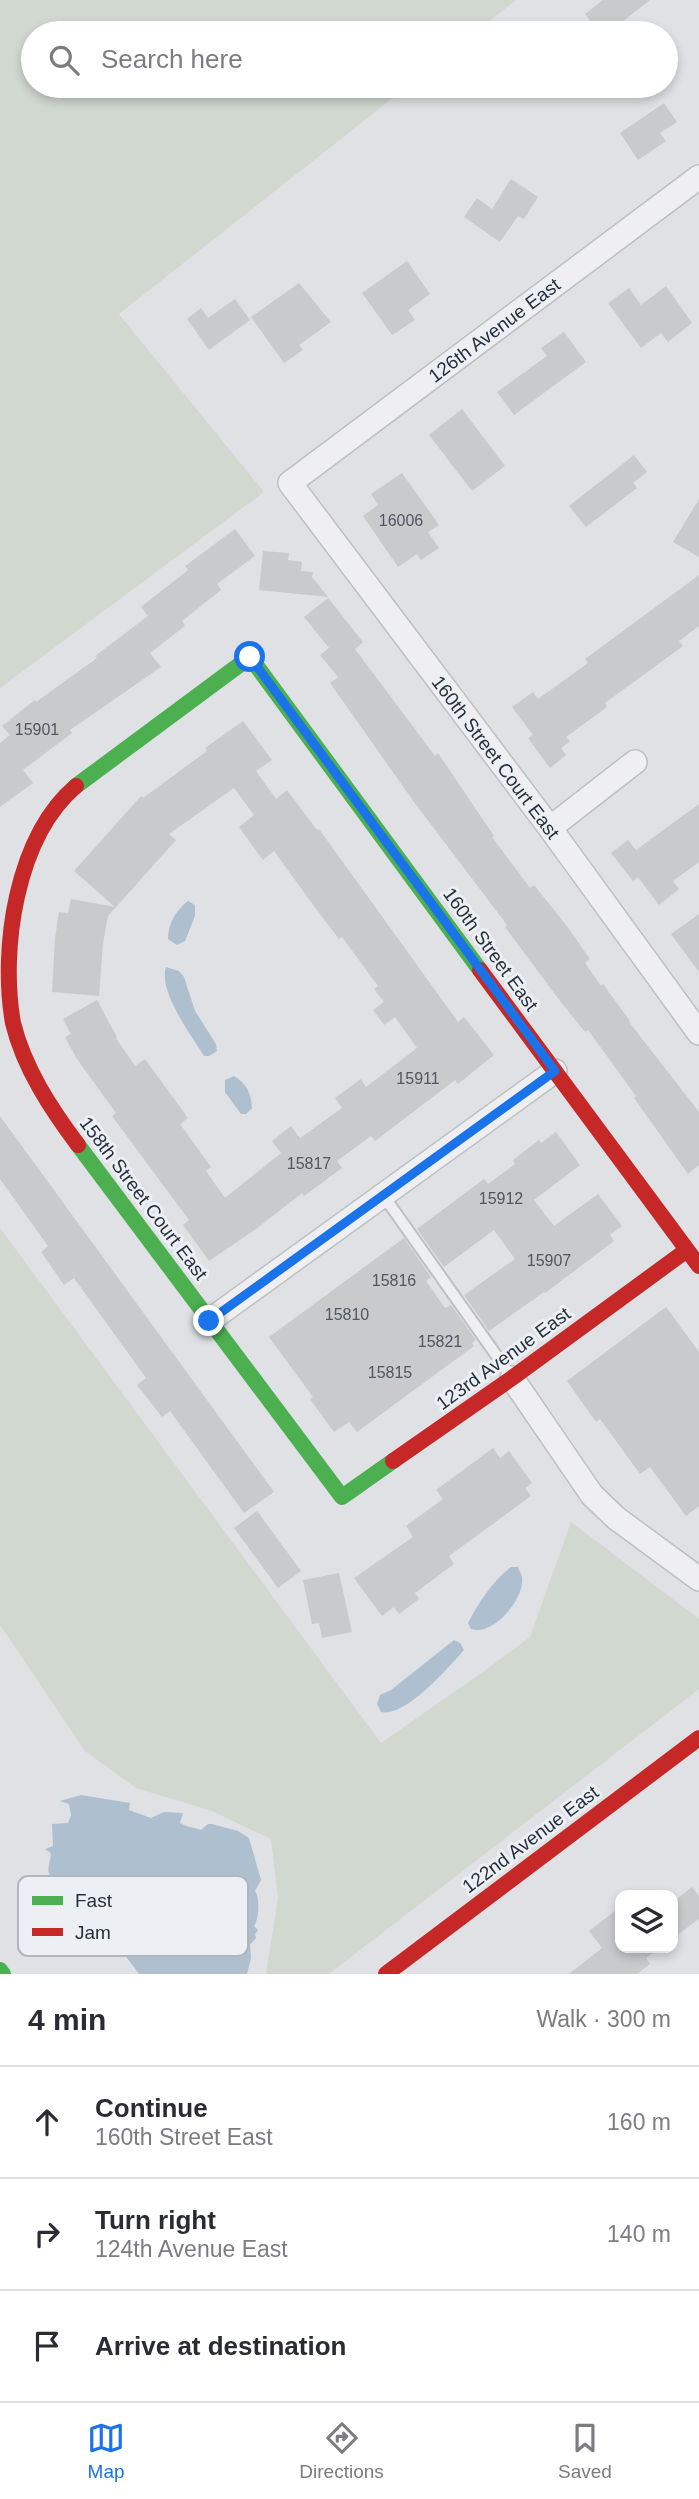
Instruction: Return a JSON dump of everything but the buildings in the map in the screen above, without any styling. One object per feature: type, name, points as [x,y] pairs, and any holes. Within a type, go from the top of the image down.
[{"type":"street","name":"126th Avenue East","points":[[290,483],[699,177]]},
{"type":"street","name":"160th Street Court East","points":[[290,483],[550,828],[699,1033]]},
{"type":"street","name":"158th Street Court East","points":[[250,657],[65,796],[27,850],[14,884],[6,924],[5,971],[12,1020],[40,1089],[60,1121],[342,1497]]},
{"type":"street","name":"160th Street East","points":[[250,657],[699,1266]]},
{"type":"street","points":[[550,828],[635,762]]},
{"type":"street","points":[[209,1321],[555,1071]]},
{"type":"street","name":"123rd Avenue East","points":[[342,1497],[687,1251]]},
{"type":"street","points":[[512,1378],[592,1495],[616,1518],[699,1579]]},
{"type":"street","name":"122nd Avenue East","points":[[386,1974],[699,1738]]},
{"type":"street","points":[[0,1970],[3,1974]]},
{"type":"lane","points":[[383,1195],[512,1378]]},
{"type":"shaded area","points":[[0,0],[516,0],[489,21],[21,21],[21,98],[393,98],[119,314],[264,492],[0,688]]},
{"type":"shaded area","points":[[0,1228],[381,1743],[530,1637],[571,1522],[699,1619],[699,1689],[329,1974],[266,1974],[278,1898],[271,1839],[212,1811],[136,1788],[85,1751],[0,1625]]},
{"type":"water","points":[[188,901],[195,905],[195,916],[185,941],[177,945],[168,939],[169,928],[176,913]]},
{"type":"water","points":[[166,967],[179,971],[184,977],[195,1011],[216,1044],[217,1051],[209,1056],[204,1056],[171,1000],[165,977]]},
{"type":"water","points":[[234,1076],[249,1093],[252,1108],[246,1114],[241,1114],[225,1092],[225,1080]]},
{"type":"water","points":[[511,1567],[518,1567],[522,1578],[522,1587],[513,1605],[497,1622],[479,1630],[471,1629],[468,1623],[481,1600]]},
{"type":"water","points":[[454,1640],[460,1643],[464,1650],[426,1690],[402,1707],[391,1712],[381,1712],[377,1704],[380,1695],[391,1690]]},
{"type":"water","points":[[81,1795],[130,1803],[129,1810],[151,1818],[164,1812],[183,1813],[180,1823],[185,1825],[201,1830],[212,1824],[238,1831],[249,1838],[261,1880],[255,1891],[258,1909],[254,1926],[258,1930],[250,1945],[251,1958],[247,1974],[139,1974],[126,1956],[248,1956],[248,1876],[50,1876],[51,1853],[45,1849],[53,1846],[52,1824],[68,1823],[71,1815],[69,1804],[60,1801]]},
{"type":"traffic: fast","points":[[76,786],[250,657],[480,970]]},
{"type":"traffic: fast","points":[[78,1145],[342,1497],[393,1461]]},
{"type":"traffic: fast","points":[[0,1970],[3,1974]]},
{"type":"traffic: jam","points":[[76,786],[56,808],[39,834],[26,864],[11,929],[9,962],[13,1023],[24,1056],[58,1117],[78,1145]]},
{"type":"traffic: jam","points":[[480,970],[699,1266]]},
{"type":"traffic: jam","points":[[393,1461],[687,1250]]},
{"type":"traffic: jam","points":[[386,1974],[699,1738]]},
{"type":"route","points":[[209,1321],[555,1071],[250,657]]}]
